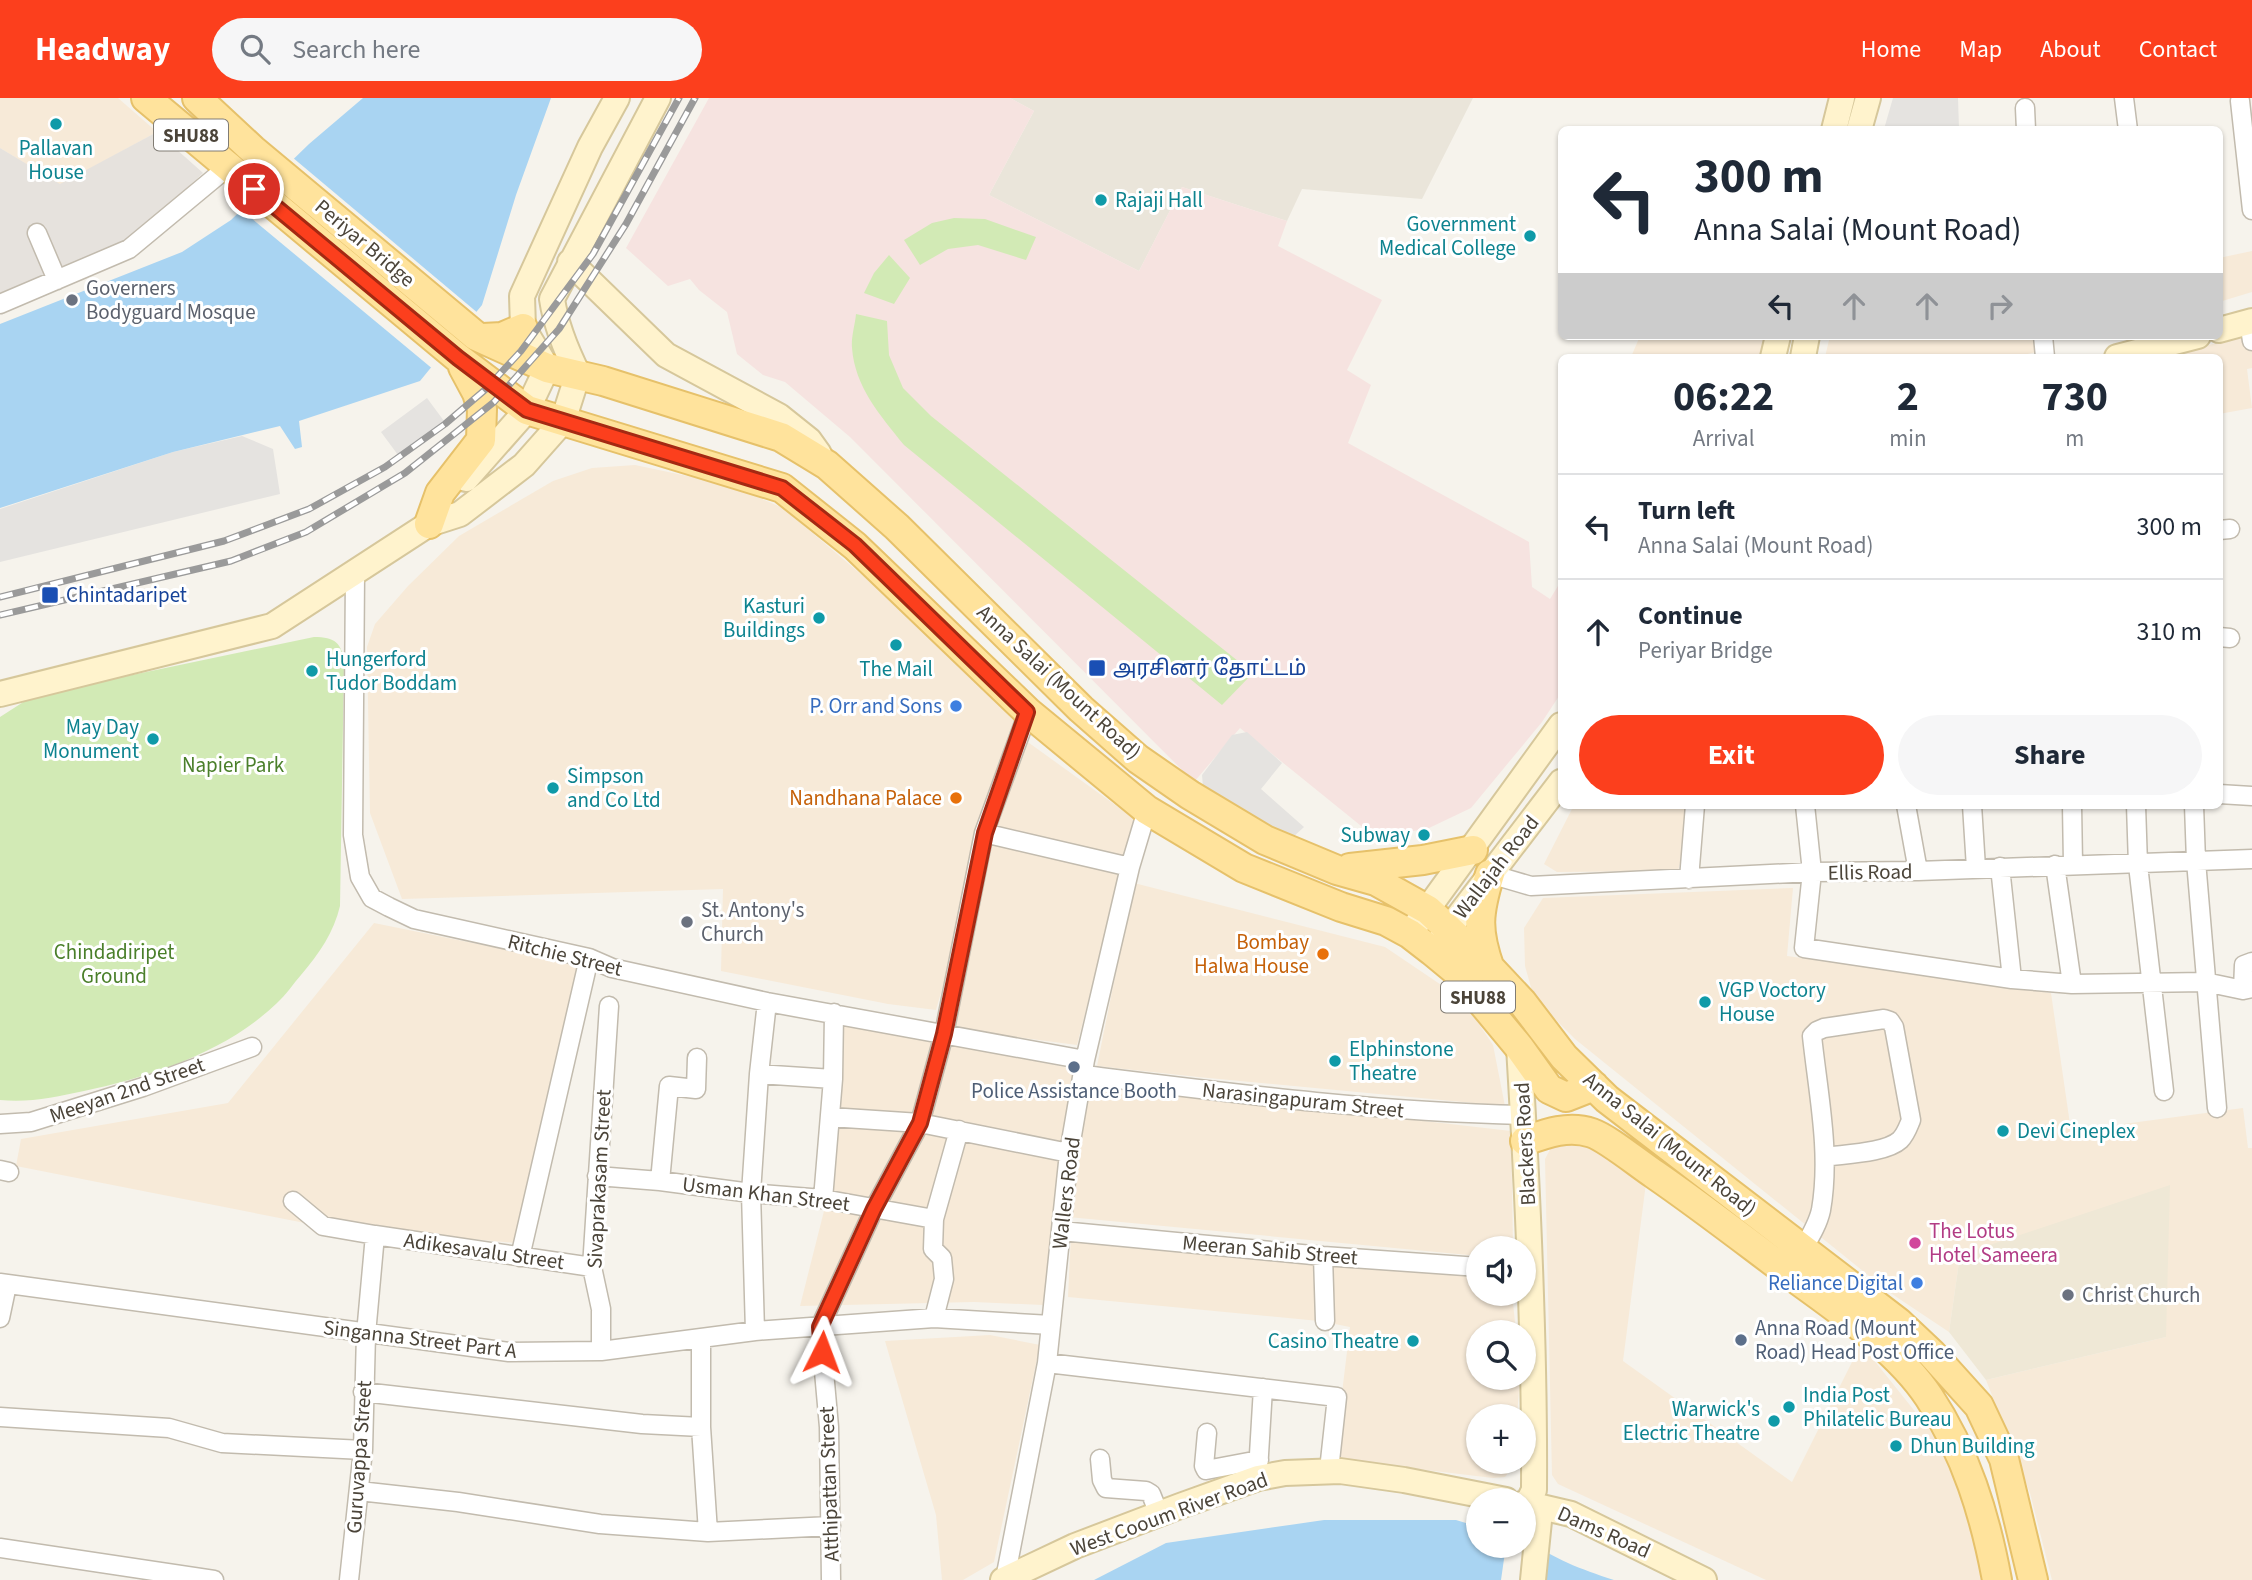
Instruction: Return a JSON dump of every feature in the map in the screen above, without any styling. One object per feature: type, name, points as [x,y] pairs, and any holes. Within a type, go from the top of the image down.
[{"type":"main road","name":"SHU88","points":[[146,98],[231,169]]},
{"type":"main road","name":"Periyar Bridge","points":[[197,98],[253,150],[480,337]]},
{"type":"main road","points":[[429,524],[527,410],[547,368],[523,328],[522,296],[590,147],[617,98]]},
{"type":"main road","points":[[0,694],[272,626],[429,524],[460,514],[524,465],[563,421],[578,374],[564,347],[552,299],[658,98]]},
{"type":"main road","points":[[1835,126],[1842,98]]},
{"type":"main road","points":[[1860,126],[1868,98]]},
{"type":"main road","name":"Periyar Bridge","points":[[231,169],[458,358]]},
{"type":"main road","points":[[570,262],[666,355],[779,416],[809,440],[829,467]]},
{"type":"main road","points":[[480,337],[502,337],[523,328]]},
{"type":"main road","points":[[2223,330],[2251,328]]},
{"type":"main road","name":"Anna Salai (Mount Road)","points":[[480,337],[547,368],[578,374],[781,437],[829,467],[897,527],[1081,709],[1138,758],[1191,795],[1265,840],[1337,870],[1376,881],[1491,970],[1522,1002],[1564,1056],[1600,1093],[1898,1322],[1931,1353],[1979,1406],[2004,1459],[2033,1580]]},
{"type":"main road","points":[[2125,354],[2161,341]]},
{"type":"main road","points":[[429,524],[440,493],[481,440],[483,424],[477,393],[458,358]]},
{"type":"main road","name":"Anna Salai (Mount Road)","points":[[458,358],[527,410],[782,488],[855,545],[1027,712],[1147,810],[1244,868],[1341,907],[1386,921],[1410,934],[1436,930]]},
{"type":"main road","name":"Wallajah Road","points":[[1436,930],[1473,850],[1558,729]]},
{"type":"main road","name":"Wallajah Road","points":[[1436,930],[1490,874],[1558,787]]},
{"type":"main road","points":[[1337,870],[1423,860],[1473,850]]},
{"type":"main road","points":[[1490,874],[1479,909],[1482,947],[1491,970]]},
{"type":"main road","name":"Anna Salai (Mount Road)","points":[[1436,930],[1455,970],[1519,1047],[1549,1089],[1566,1097],[1600,1093]]},
{"type":"main road","name":"Blackers Road","points":[[1519,1047],[1527,1236]]},
{"type":"main road","points":[[1524,1128],[1571,1129],[1594,1133],[1600,1093]]},
{"type":"main road","name":"Anna Salai (Mount Road)","points":[[1594,1133],[1684,1195],[1856,1323],[1885,1348],[1927,1395],[1949,1429],[1968,1471],[1997,1580]]},
{"type":"main road","name":"Blackers Road","points":[[1526,1488],[1528,1306]]},
{"type":"main road","points":[[1949,1429],[1993,1436],[1968,1471]]},
{"type":"main road","name":"West Cooum River Road","points":[[1004,1580],[1075,1546],[1159,1514],[1259,1469],[1285,1473],[1329,1470],[1466,1491]]},
{"type":"main road","name":"Dams Road","points":[[1536,1504],[1571,1514],[1704,1580]]},
{"type":"main road","points":[[1517,1580],[1523,1558]]},
{"type":"main road","points":[[1530,1558],[1532,1580]]},
{"type":"street","points":[[2124,98],[2128,126]]},
{"type":"street","points":[[2240,101],[2252,210]]},
{"type":"street","points":[[2025,108],[2026,126]]},
{"type":"street","points":[[0,304],[129,249],[231,169]]},
{"type":"street","points":[[37,233],[57,280]]},
{"type":"street","name":"Ritchie Street","points":[[355,573],[354,835],[360,877],[372,898],[414,919],[589,958],[612,968],[767,1002],[944,1034],[1085,1067]]},
{"type":"street","name":"Atthipattan Street","points":[[831,1580],[829,1427],[820,1327],[874,1209],[920,1123],[944,1034],[985,833],[1027,712]]},
{"type":"street","points":[[2223,794],[2252,796]]},
{"type":"street","points":[[1689,879],[1695,809]]},
{"type":"street","points":[[1805,809],[1812,872],[1804,948],[2012,979],[2072,984],[2205,982],[2247,989],[2244,965],[2252,962]]},
{"type":"street","points":[[1907,809],[1918,872]]},
{"type":"street","points":[[1972,809],[1976,868]]},
{"type":"street","points":[[2071,809],[2064,865],[2072,984]]},
{"type":"street","points":[[2136,809],[2138,864],[2164,1091]]},
{"type":"street","points":[[2194,809],[2205,982],[2217,1108]]},
{"type":"street","name":"Wallers Road","points":[[1004,1580],[1047,1363],[1069,1153],[1085,1067],[1130,867],[1147,810]]},
{"type":"street","points":[[985,833],[1130,867]]},
{"type":"street","name":"Ellis Road","points":[[1490,874],[1531,886],[1812,872],[1918,872],[2252,859]]},
{"type":"street","points":[[2000,867],[2012,979]]},
{"type":"street","points":[[520,1257],[589,958]]},
{"type":"street","points":[[755,1331],[751,1193],[767,1002]]},
{"type":"street","name":"Sivaprakasam Street","points":[[601,1351],[601,1309],[592,1267],[609,1006]]},
{"type":"street","points":[[823,1199],[833,1079],[834,1013]]},
{"type":"street","points":[[1803,1249],[1813,1233],[1821,1209],[1825,1157],[1812,1036],[1825,1028],[1884,1019],[1890,1021],[1894,1027],[1911,1120],[1905,1134],[1888,1147],[1825,1157]]},
{"type":"street","name":"Meeyan 2nd Street","points":[[0,1124],[31,1122],[143,1087],[252,1047]]},
{"type":"street","points":[[660,1181],[668,1086],[696,1089],[697,1058]]},
{"type":"street","name":"Narasingapuram Street","points":[[1085,1067],[1241,1094],[1416,1111],[1524,1128]]},
{"type":"street","points":[[759,1074],[833,1079]]},
{"type":"street","points":[[830,1117],[920,1123],[1069,1153]]},
{"type":"street","points":[[934,1318],[944,1279],[942,1258],[933,1249],[934,1219],[960,1130]]},
{"type":"street","name":"Usman Khan Street","points":[[597,1176],[823,1199],[934,1219]]},
{"type":"street","name":"Adikesavalu Street","points":[[293,1201],[323,1226],[592,1267]]},
{"type":"street","name":"Meeran Sahib Street","points":[[1060,1231],[1323,1256],[1466,1266]]},
{"type":"street","name":"Guruvappa Street","points":[[349,1580],[363,1450],[366,1334],[375,1235]]},
{"type":"street","points":[[1323,1256],[1325,1321]]},
{"type":"street","points":[[0,1318],[4,1284]]},
{"type":"street","name":"Singanna Street Part A","points":[[4,1284],[509,1352],[601,1351],[755,1331],[934,1318],[1051,1325]]},
{"type":"street","points":[[701,1339],[701,1427],[708,1532]]},
{"type":"street","points":[[1047,1363],[1338,1397],[1329,1470]]},
{"type":"street","points":[[1207,1433],[1204,1466],[1206,1470],[1259,1469],[1263,1388]]},
{"type":"street","points":[[363,1392],[642,1424],[701,1427]]},
{"type":"street","points":[[0,1417],[169,1427],[222,1443],[363,1450]]},
{"type":"street","points":[[1100,1459],[1102,1480],[1106,1488],[1146,1491],[1151,1494],[1159,1514]]},
{"type":"street","points":[[359,1491],[458,1502],[600,1524],[708,1532],[831,1526]]},
{"type":"street","points":[[0,1548],[214,1580]]},
{"type":"shaded area","points":[[0,98],[118,98],[157,132],[60,185],[0,148]]},
{"type":"shaded area","points":[[709,98],[1010,98],[1034,111],[989,195],[1139,271],[1182,187],[1287,221],[1278,246],[1382,300],[1347,370],[1371,385],[1348,443],[1529,542],[1532,587],[1550,599],[1558,586],[1558,698],[1542,722],[1471,808],[1429,828],[1376,838],[1240,728],[1194,782],[850,437],[785,382],[763,375],[737,354],[727,312],[699,290],[690,279],[668,286],[626,248]]},
{"type":"shaded area","points":[[1010,98],[1473,98],[1422,199],[1302,189],[1287,221],[1182,187],[1139,271],[989,195],[1034,111]]},
{"type":"shaded area","points":[[1893,98],[1958,98],[1959,126],[1885,126]]},
{"type":"shaded area","points":[[157,132],[203,173],[132,239],[0,293],[0,148],[60,184]]},
{"type":"shaded area","points":[[2252,251],[2252,292],[2223,301],[2223,257]]},
{"type":"shaded area","points":[[2252,333],[2252,368],[2247,369],[2252,408],[2223,413],[2223,354],[2177,354]]},
{"type":"shaded area","points":[[1638,340],[1764,340],[1761,354],[1632,354]]},
{"type":"shaded area","points":[[1829,340],[2043,340],[2044,350],[2027,354],[1826,354]]},
{"type":"shaded area","points":[[427,398],[444,421],[398,455],[381,432]]},
{"type":"shaded area","points":[[242,436],[273,449],[280,494],[0,562],[0,509],[173,452]]},
{"type":"shaded area","points":[[635,465],[730,485],[783,508],[902,609],[1017,724],[936,1010],[888,1004],[721,971],[723,889],[402,899],[370,813],[367,647],[375,624],[408,586],[459,536],[553,481],[592,468]]},
{"type":"shaded area","points":[[1247,732],[1282,763],[1261,789],[1304,827],[1292,838],[1283,836],[1203,787],[1202,775],[1232,735]]},
{"type":"shaded area","points":[[1025,740],[1143,825],[1124,861],[991,826]]},
{"type":"shaded area","points":[[1572,809],[1690,809],[1678,871],[1557,872],[1544,864]]},
{"type":"shaded area","points":[[989,839],[1121,872],[1077,1045],[946,1028]]},
{"type":"shaded area","points":[[1134,883],[1385,947],[1462,999],[1493,1045],[1505,1106],[1097,1066]]},
{"type":"shaded area","points":[[1793,888],[1787,956],[2051,993],[2071,1131],[2243,1108],[2248,1148],[2252,1148],[2252,1580],[2052,1580],[2030,1493],[1986,1380],[2166,1337],[1960,1255],[1949,1332],[1889,1292],[1575,1039],[1534,998],[1525,966],[1524,928],[1543,898]]},
{"type":"shaded area","points":[[374,923],[581,965],[516,1243],[315,1225],[16,1166],[21,1139],[228,1103]]},
{"type":"shaded area","points":[[838,1020],[1079,1070],[1043,1305],[974,1302],[800,1306],[824,1211]]},
{"type":"shaded area","points":[[1096,1083],[1511,1131],[1513,1236],[1466,1236],[1466,1255],[1068,1217],[1086,1090]]},
{"type":"shaded area","points":[[1571,1142],[1608,1156],[1646,1183],[1623,1361],[1792,1482],[1861,1344],[1941,1444],[1969,1512],[1981,1580],[1766,1580],[1558,1484],[1552,1475],[1545,1159],[1553,1144]]},
{"type":"shaded area","points":[[2170,1185],[2166,1337],[1986,1380],[1949,1332],[1960,1255]]},
{"type":"shaded area","points":[[1071,1235],[1317,1261],[1319,1321],[1068,1297]]},
{"type":"shaded area","points":[[1333,1261],[1466,1272],[1466,1306],[1513,1306],[1515,1320],[1466,1320],[1466,1390],[1519,1390],[1518,1404],[1466,1404],[1466,1474],[1507,1474],[1505,1477],[1493,1478],[1334,1459],[1350,1327],[1335,1324]]},
{"type":"shaded area","points":[[990,1335],[1040,1345],[994,1562],[963,1580],[942,1580],[936,1515],[885,1341]]},
{"type":"green space","points":[[954,218],[985,219],[1036,237],[1026,260],[978,245],[948,249],[920,265],[904,240],[932,223]]},
{"type":"green space","points":[[889,255],[910,278],[894,304],[864,293],[874,273]]},
{"type":"green space","points":[[856,314],[887,321],[889,355],[903,388],[931,416],[1253,673],[1222,705],[904,445],[870,400],[858,375],[852,344]]},
{"type":"green space","points":[[314,637],[336,642],[344,663],[340,906],[330,934],[320,951],[277,1003],[257,1020],[235,1035],[187,1060],[136,1078],[74,1093],[21,1101],[0,1100],[0,717],[28,699],[46,693]]},
{"type":"water","points":[[363,98],[551,98],[516,195],[482,305],[420,381],[299,421],[302,447],[295,449],[280,426],[173,452],[0,508],[0,324],[182,252],[231,220],[309,144]]},
{"type":"water","points":[[1324,1520],[1456,1520],[1466,1523],[1466,1558],[1536,1558],[1536,1546],[1568,1563],[1614,1580],[1094,1580],[1166,1543]]},
{"type":"pier","points":[[292,157],[479,314],[434,370],[239,208]]},
{"type":"pier","points":[[1536,1543],[1549,1552],[1545,1580],[1501,1580],[1504,1558],[1536,1558]]},
{"type":"railway","points":[[0,597],[224,541],[309,509],[385,467],[445,424],[486,389],[521,351],[593,254],[679,98]]},
{"type":"railway","points":[[0,615],[231,561],[306,532],[405,473],[494,402],[559,329],[626,224],[695,98]]},
{"type":"place","name":"Pallavan House","points":[[56,124]]},
{"type":"place","name":"Rajaji Hall","points":[[1101,200]]},
{"type":"place","name":"Government Medical College","points":[[1530,236]]},
{"type":"place","name":"Governers Bodyguard Mosque","points":[[72,300]]},
{"type":"place","name":"Chintadaripet","points":[[50,595]]},
{"type":"place","name":"Kasturi Buildings","points":[[819,618]]},
{"type":"place","name":"The Mail","points":[[896,645]]},
{"type":"place","name":"அரசினர் தோட்டம்","points":[[1097,668]]},
{"type":"place","name":"Hungerford Tudor Boddam","points":[[312,671]]},
{"type":"place","name":"P. Orr and Sons","points":[[956,706]]},
{"type":"place","name":"May Day Monument","points":[[153,739]]},
{"type":"place","name":"Simpson and Co Ltd","points":[[553,788]]},
{"type":"place","name":"Nandhana Palace","points":[[956,798]]},
{"type":"place","name":"Subway","points":[[1424,835]]},
{"type":"place","name":"St. Antony's Church","points":[[687,922]]},
{"type":"place","name":"Bombay Halwa House","points":[[1323,954]]},
{"type":"place","name":"VGP Voctory House","points":[[1705,1002]]},
{"type":"place","name":"Elphinstone Theatre","points":[[1335,1061]]},
{"type":"place","name":"Police Assistance Booth","points":[[1074,1067]]},
{"type":"place","name":"Devi Cineplex","points":[[2003,1131]]},
{"type":"place","name":"The Lotus Hotel Sameera","points":[[1915,1243]]},
{"type":"place","name":"Reliance Digital","points":[[1917,1283]]},
{"type":"place","name":"Christ Church","points":[[2068,1295]]},
{"type":"place","name":"Anna Road (Mount Road) Head Post Office","points":[[1741,1340]]},
{"type":"place","name":"Casino Theatre","points":[[1413,1341]]},
{"type":"place","name":"India Post Philatelic Bureau","points":[[1789,1407]]},
{"type":"place","name":"Warwick's Electric Theatre","points":[[1774,1421]]},
{"type":"place","name":"Dhun Building","points":[[1896,1446]]},
{"type":"route","points":[[254,189],[458,358],[527,410],[782,488],[855,545],[1027,712],[985,833],[944,1034],[920,1123],[874,1209],[820,1327],[822,1352]]},
{"type":"park label","name":"Napier Park","points":[[233,765]]},
{"type":"park label","name":"Chindadiripet Ground","points":[[114,964]]}]
